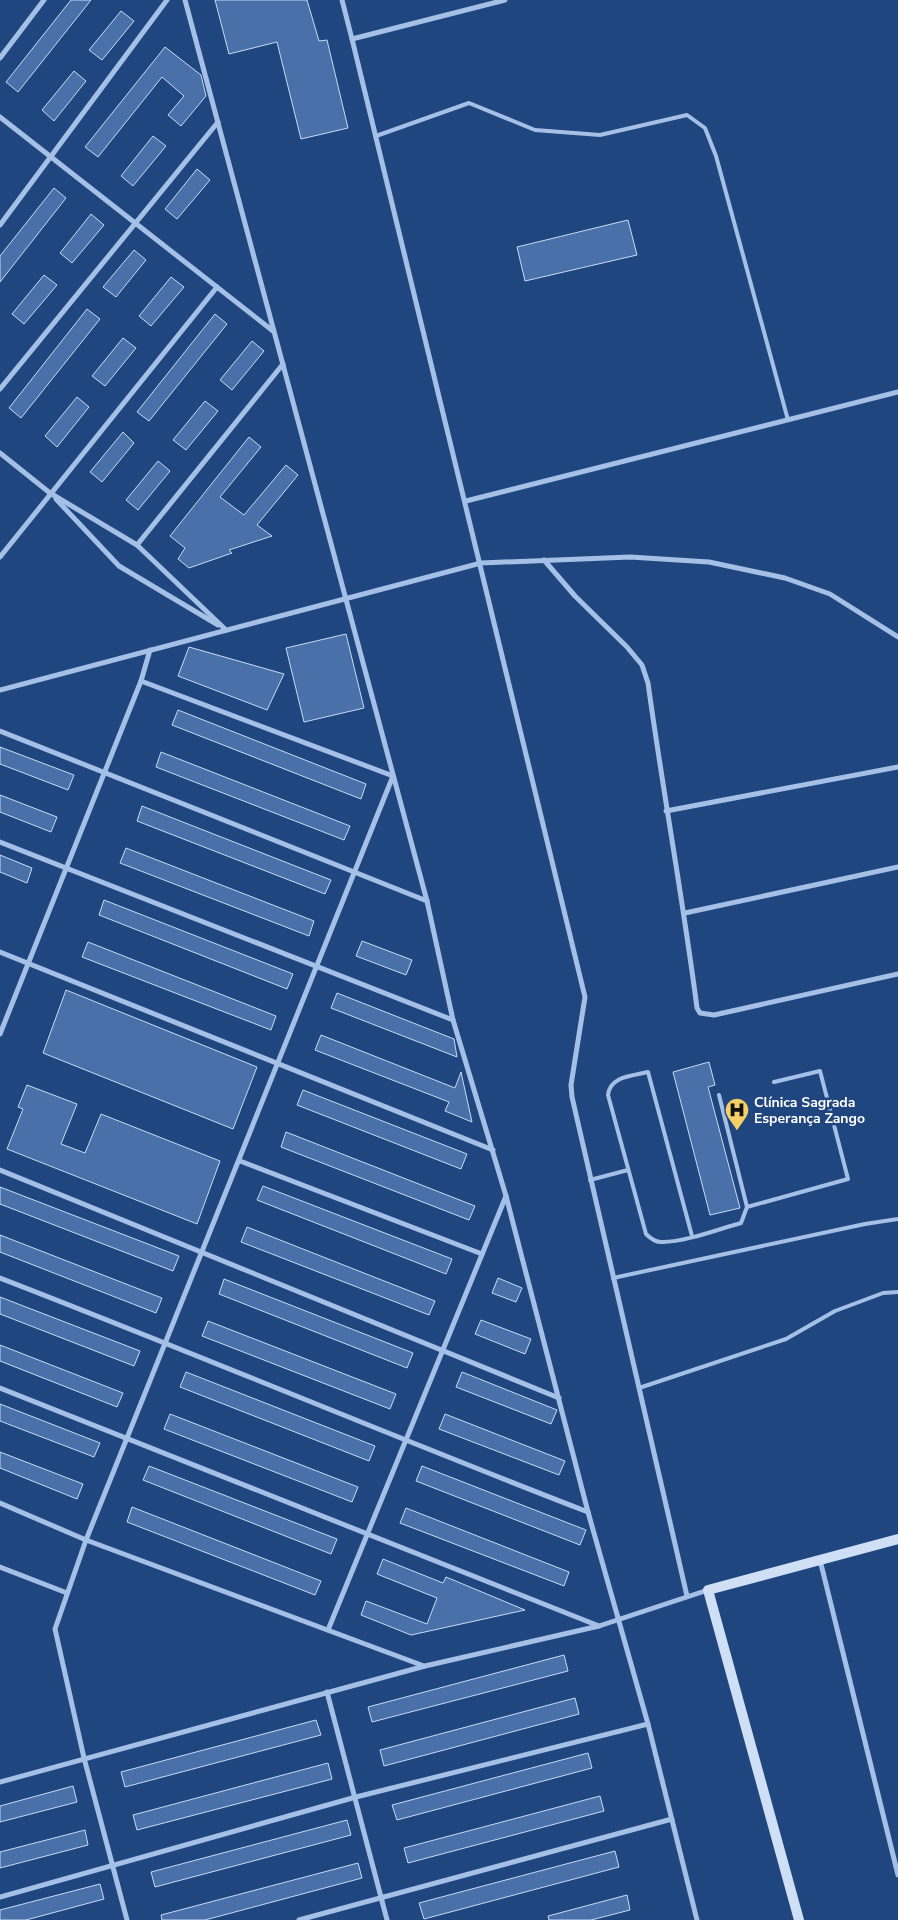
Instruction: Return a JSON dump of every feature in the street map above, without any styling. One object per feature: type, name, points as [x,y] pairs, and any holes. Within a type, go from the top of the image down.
[{"type":"street","points":[[0,58],[44,0]]},
{"type":"street","points":[[0,225],[167,0]]},
{"type":"street","points":[[185,0],[427,901],[453,1020],[506,1196],[588,1512],[648,1724],[696,1919],[690,1920]]},
{"type":"street","points":[[342,0],[466,501],[585,997],[571,1085],[590,1180],[687,1596]]},
{"type":"street","points":[[352,39],[504,0]]},
{"type":"street","points":[[0,117],[274,331]]},
{"type":"street","points":[[0,389],[218,122]]},
{"type":"street","points":[[0,557],[217,287]]},
{"type":"street","points":[[137,545],[283,364]]},
{"type":"street","points":[[466,501],[898,392]]},
{"type":"street","points":[[0,453],[50,493],[137,545],[226,630]]},
{"type":"street","points":[[50,493],[119,566],[226,630]]},
{"type":"street","points":[[0,690],[480,563],[630,557],[699,562],[784,578],[830,594],[898,637]]},
{"type":"street","points":[[544,560],[574,596],[627,647],[642,665],[648,683],[666,812],[685,913],[697,1008],[700,1013],[706,1015],[898,974]]},
{"type":"street","points":[[0,1034],[141,681],[150,650]]},
{"type":"street","points":[[141,681],[393,776]]},
{"type":"street","points":[[0,731],[427,901]]},
{"type":"street","points":[[666,812],[898,767]]},
{"type":"street","points":[[127,1920],[84,1758],[55,1629],[86,1540],[126,1438],[240,1161],[276,1062],[317,967],[393,776]]},
{"type":"street","points":[[0,842],[453,1020]]},
{"type":"street","points":[[685,913],[898,867]]},
{"type":"street","points":[[0,952],[493,1150]]},
{"type":"street","points":[[240,1161],[482,1254]]},
{"type":"street","points":[[0,1170],[203,1251],[559,1398]]},
{"type":"street","points":[[328,1630],[506,1196]]},
{"type":"street","points":[[0,1278],[165,1342],[405,1442],[588,1512]]},
{"type":"street","points":[[0,1388],[599,1626]]},
{"type":"street","points":[[0,1503],[86,1540],[425,1666]]},
{"type":"street","points":[[0,1782],[425,1666],[599,1626],[687,1596],[898,1539]]},
{"type":"street","points":[[820,1560],[898,1875]]},
{"type":"street","points":[[0,1567],[67,1593]]},
{"type":"street","points":[[708,1590],[799,1920]]},
{"type":"street","points":[[327,1692],[387,1920]]},
{"type":"street","points":[[0,1897],[356,1797],[648,1724]]},
{"type":"street","points":[[299,1920],[672,1819]]},
{"type":"lane","points":[[376,136],[469,103],[535,130],[600,135],[687,115],[693,119],[705,128],[716,156],[788,420]]},
{"type":"lane","points":[[747,1207],[848,1179],[820,1071],[774,1082]]},
{"type":"lane","points":[[692,1236],[648,1072],[619,1079],[608,1089],[608,1095],[646,1234],[651,1239],[665,1242],[692,1236],[741,1223],[747,1207],[718,1095]]},
{"type":"lane","points":[[590,1180],[628,1170]]},
{"type":"lane","points":[[613,1278],[865,1224],[898,1219]]},
{"type":"lane","points":[[638,1388],[786,1339],[835,1311],[883,1293],[898,1292]]},
{"type":"building","points":[[71,0],[91,0],[18,92],[6,82]]},
{"type":"building","points":[[215,0],[307,0],[319,41],[327,40],[348,128],[301,139],[277,42],[229,54]]},
{"type":"building","points":[[121,11],[134,21],[102,60],[89,50]]},
{"type":"building","points":[[165,47],[201,75],[206,96],[181,126],[168,115],[184,96],[162,77],[98,157],[85,147]]},
{"type":"building","points":[[74,71],[86,81],[54,121],[42,110]]},
{"type":"building","points":[[153,136],[166,146],[133,186],[121,176]]},
{"type":"building","points":[[197,169],[210,180],[177,219],[165,209]]},
{"type":"building","points":[[54,188],[66,198],[0,282],[0,256]]},
{"type":"building","points":[[91,214],[104,225],[72,263],[60,253]]},
{"type":"building","points":[[628,220],[637,255],[525,281],[517,247]]},
{"type":"building","points":[[134,250],[146,260],[116,297],[103,287]]},
{"type":"building","points":[[44,275],[57,285],[24,324],[12,314]]},
{"type":"building","points":[[171,277],[184,287],[151,326],[139,316]]},
{"type":"building","points":[[87,309],[100,319],[21,418],[9,408]]},
{"type":"building","points":[[215,314],[227,324],[149,421],[137,412]]},
{"type":"building","points":[[123,338],[136,348],[105,386],[92,376]]},
{"type":"building","points":[[252,341],[264,351],[232,390],[220,380]]},
{"type":"building","points":[[77,397],[89,407],[57,447],[45,436]]},
{"type":"building","points":[[205,401],[218,411],[186,450],[173,440]]},
{"type":"building","points":[[123,432],[134,443],[102,482],[90,472]]},
{"type":"building","points":[[249,437],[261,447],[220,497],[244,515],[286,465],[298,475],[257,525],[272,536],[229,550],[232,553],[189,568],[178,559],[185,548],[170,536]]},
{"type":"building","points":[[158,461],[170,471],[138,510],[126,500]]},
{"type":"building","points":[[346,634],[364,708],[304,722],[286,648]]},
{"type":"building","points":[[189,647],[284,674],[267,710],[178,676]]},
{"type":"building","points":[[178,710],[366,784],[361,799],[172,725]]},
{"type":"building","points":[[0,747],[74,775],[68,790],[0,764]]},
{"type":"building","points":[[161,752],[350,826],[344,840],[156,767]]},
{"type":"building","points":[[0,795],[57,817],[51,832],[0,812]]},
{"type":"building","points":[[142,806],[331,880],[325,894],[137,821]]},
{"type":"building","points":[[126,848],[314,921],[309,936],[120,863]]},
{"type":"building","points":[[0,855],[32,868],[27,883],[0,872]]},
{"type":"building","points":[[104,900],[293,974],[287,989],[99,915]]},
{"type":"building","points":[[362,941],[412,960],[406,975],[356,956]]},
{"type":"building","points":[[88,942],[276,1016],[271,1030],[82,957]]},
{"type":"building","points":[[66,990],[257,1067],[233,1129],[43,1053]]},
{"type":"building","points":[[337,993],[454,1039],[457,1057],[331,1008]]},
{"type":"building","points":[[321,1035],[455,1088],[461,1072],[472,1122],[445,1111],[449,1102],[315,1050]]},
{"type":"building","points":[[709,1062],[715,1085],[708,1087],[740,1208],[710,1215],[673,1072]]},
{"type":"building","points":[[27,1085],[77,1104],[61,1144],[85,1153],[101,1114],[220,1161],[197,1224],[7,1149],[23,1109],[18,1107]]},
{"type":"building","points":[[303,1090],[467,1154],[461,1169],[297,1105]]},
{"type":"building","points":[[286,1132],[475,1206],[469,1220],[281,1147]]},
{"type":"building","points":[[263,1186],[452,1259],[446,1274],[257,1200]]},
{"type":"building","points":[[0,1187],[179,1256],[173,1271],[0,1204]]},
{"type":"building","points":[[247,1227],[435,1301],[429,1315],[241,1242]]},
{"type":"building","points":[[0,1235],[162,1298],[156,1313],[0,1252]]},
{"type":"building","points":[[498,1278],[522,1288],[516,1302],[492,1293]]},
{"type":"building","points":[[224,1279],[413,1353],[407,1368],[219,1294]]},
{"type":"building","points":[[0,1297],[140,1351],[134,1366],[0,1314]]},
{"type":"building","points":[[481,1320],[531,1339],[525,1354],[475,1334]]},
{"type":"building","points":[[208,1321],[396,1394],[390,1409],[202,1336]]},
{"type":"building","points":[[0,1345],[123,1393],[117,1407],[0,1361]]},
{"type":"building","points":[[186,1372],[375,1446],[369,1461],[180,1387]]},
{"type":"building","points":[[462,1372],[557,1410],[551,1424],[456,1387]]},
{"type":"building","points":[[0,1404],[100,1443],[94,1457],[0,1421]]},
{"type":"building","points":[[170,1414],[358,1487],[352,1502],[164,1429]]},
{"type":"building","points":[[445,1414],[565,1461],[559,1475],[439,1429]]},
{"type":"building","points":[[0,1452],[83,1484],[77,1499],[0,1468]]},
{"type":"building","points":[[149,1466],[337,1539],[331,1554],[143,1480]]},
{"type":"building","points":[[422,1466],[586,1530],[580,1545],[416,1481]]},
{"type":"building","points":[[132,1507],[321,1581],[315,1595],[127,1522]]},
{"type":"building","points":[[406,1508],[569,1572],[564,1586],[400,1523]]},
{"type":"building","points":[[383,1559],[443,1583],[446,1577],[525,1610],[411,1635],[361,1615],[366,1601],[427,1624],[437,1598],[377,1574]]},
{"type":"building","points":[[564,1655],[568,1671],[372,1722],[368,1707]]},
{"type":"building","points":[[575,1698],[579,1714],[384,1766],[380,1750]]},
{"type":"building","points":[[316,1720],[321,1735],[125,1787],[121,1772]]},
{"type":"building","points":[[588,1753],[592,1768],[397,1820],[392,1805]]},
{"type":"building","points":[[328,1763],[332,1779],[137,1830],[133,1815]]},
{"type":"building","points":[[73,1786],[77,1802],[0,1822],[0,1806]]},
{"type":"building","points":[[600,1796],[604,1811],[408,1863],[404,1848]]},
{"type":"building","points":[[347,1820],[351,1835],[155,1887],[151,1872]]},
{"type":"building","points":[[85,1830],[88,1845],[0,1868],[0,1852]]},
{"type":"building","points":[[615,1851],[619,1867],[424,1919],[419,1903]]},
{"type":"building","points":[[358,1863],[362,1878],[205,1920],[162,1920],[161,1915]]},
{"type":"building","points":[[100,1884],[104,1899],[26,1920],[0,1920],[0,1910]]},
{"type":"building","points":[[627,1895],[630,1910],[591,1920],[549,1920],[548,1916]]},
{"type":"place","name":"Clínica Sagrada Esperança Zango","points":[[737,1131]]}]
